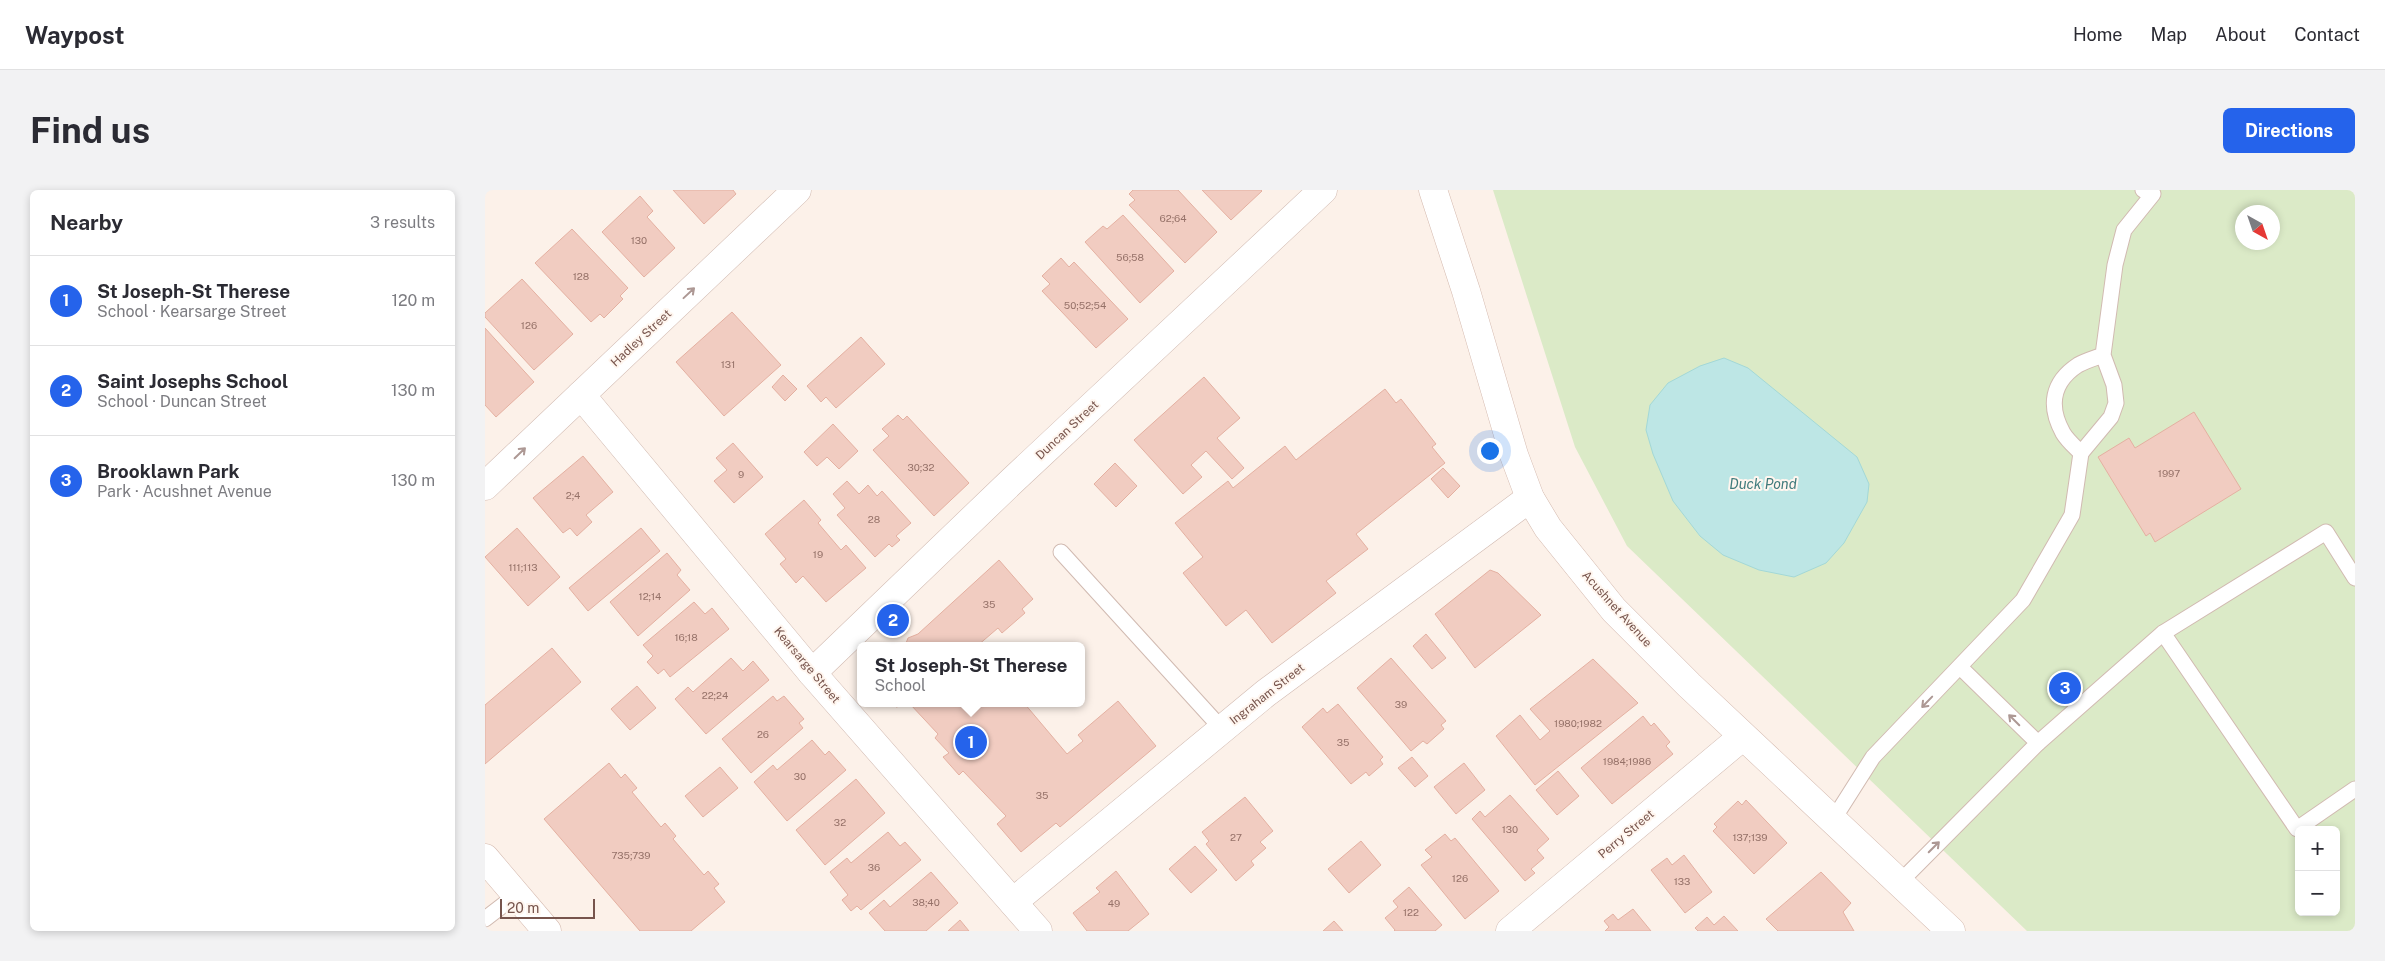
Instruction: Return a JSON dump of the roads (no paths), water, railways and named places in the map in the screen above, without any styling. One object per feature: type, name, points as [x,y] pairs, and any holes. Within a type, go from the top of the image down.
[{"type":"street","name":"Hadley Street","points":[[485,486],[797,190]]},
{"type":"street","name":"Duncan Street","points":[[812,673],[1012,481],[1323,190]]},
{"type":"street","name":"Acushnet Avenue","points":[[1433,190],[1466,291],[1511,447],[1530,498],[1548,528],[1569,557],[1614,610],[1742,737],[1951,931]]},
{"type":"street","name":"Kearsarge Street","points":[[581,395],[812,673],[1038,931]]},
{"type":"street","name":"Ingraham Street","points":[[1013,902],[1266,693],[1530,498]]},
{"type":"street","name":"Perry Street","points":[[1510,931],[1742,737]]},
{"type":"street","points":[[485,858],[547,931]]},
{"type":"lane","points":[[1833,820],[1873,758],[2023,600],[2072,515],[2081,453],[2111,417],[2116,403],[2114,385],[2103,356],[2115,265],[2124,230],[2151,191]]},
{"type":"lane","points":[[2081,453],[2063,434],[2055,412],[2054,393],[2064,377],[2079,364],[2103,356]]},
{"type":"lane","points":[[1900,882],[2038,743],[2163,633],[2326,532],[2355,578]]},
{"type":"lane","points":[[1061,552],[1222,729]]},
{"type":"lane","points":[[2163,633],[2297,829],[2355,789]]},
{"type":"lane","points":[[1960,667],[2038,743]]},
{"type":"lane","points":[[485,919],[516,895]]},
{"type":"water","name":"Duck Pond","points":[[1724,358],[1748,368],[1857,457],[1869,484],[1867,502],[1844,543],[1826,563],[1794,577],[1759,570],[1723,555],[1700,536],[1673,501],[1653,454],[1646,430],[1650,405],[1668,383],[1700,366]]},
{"type":"place","name":"Saint Josephs School","points":[[893,620]]},
{"type":"place","name":"Brooklawn Park","points":[[2065,688]]},
{"type":"place","name":"St Joseph-St Therese","points":[[971,742]]}]
